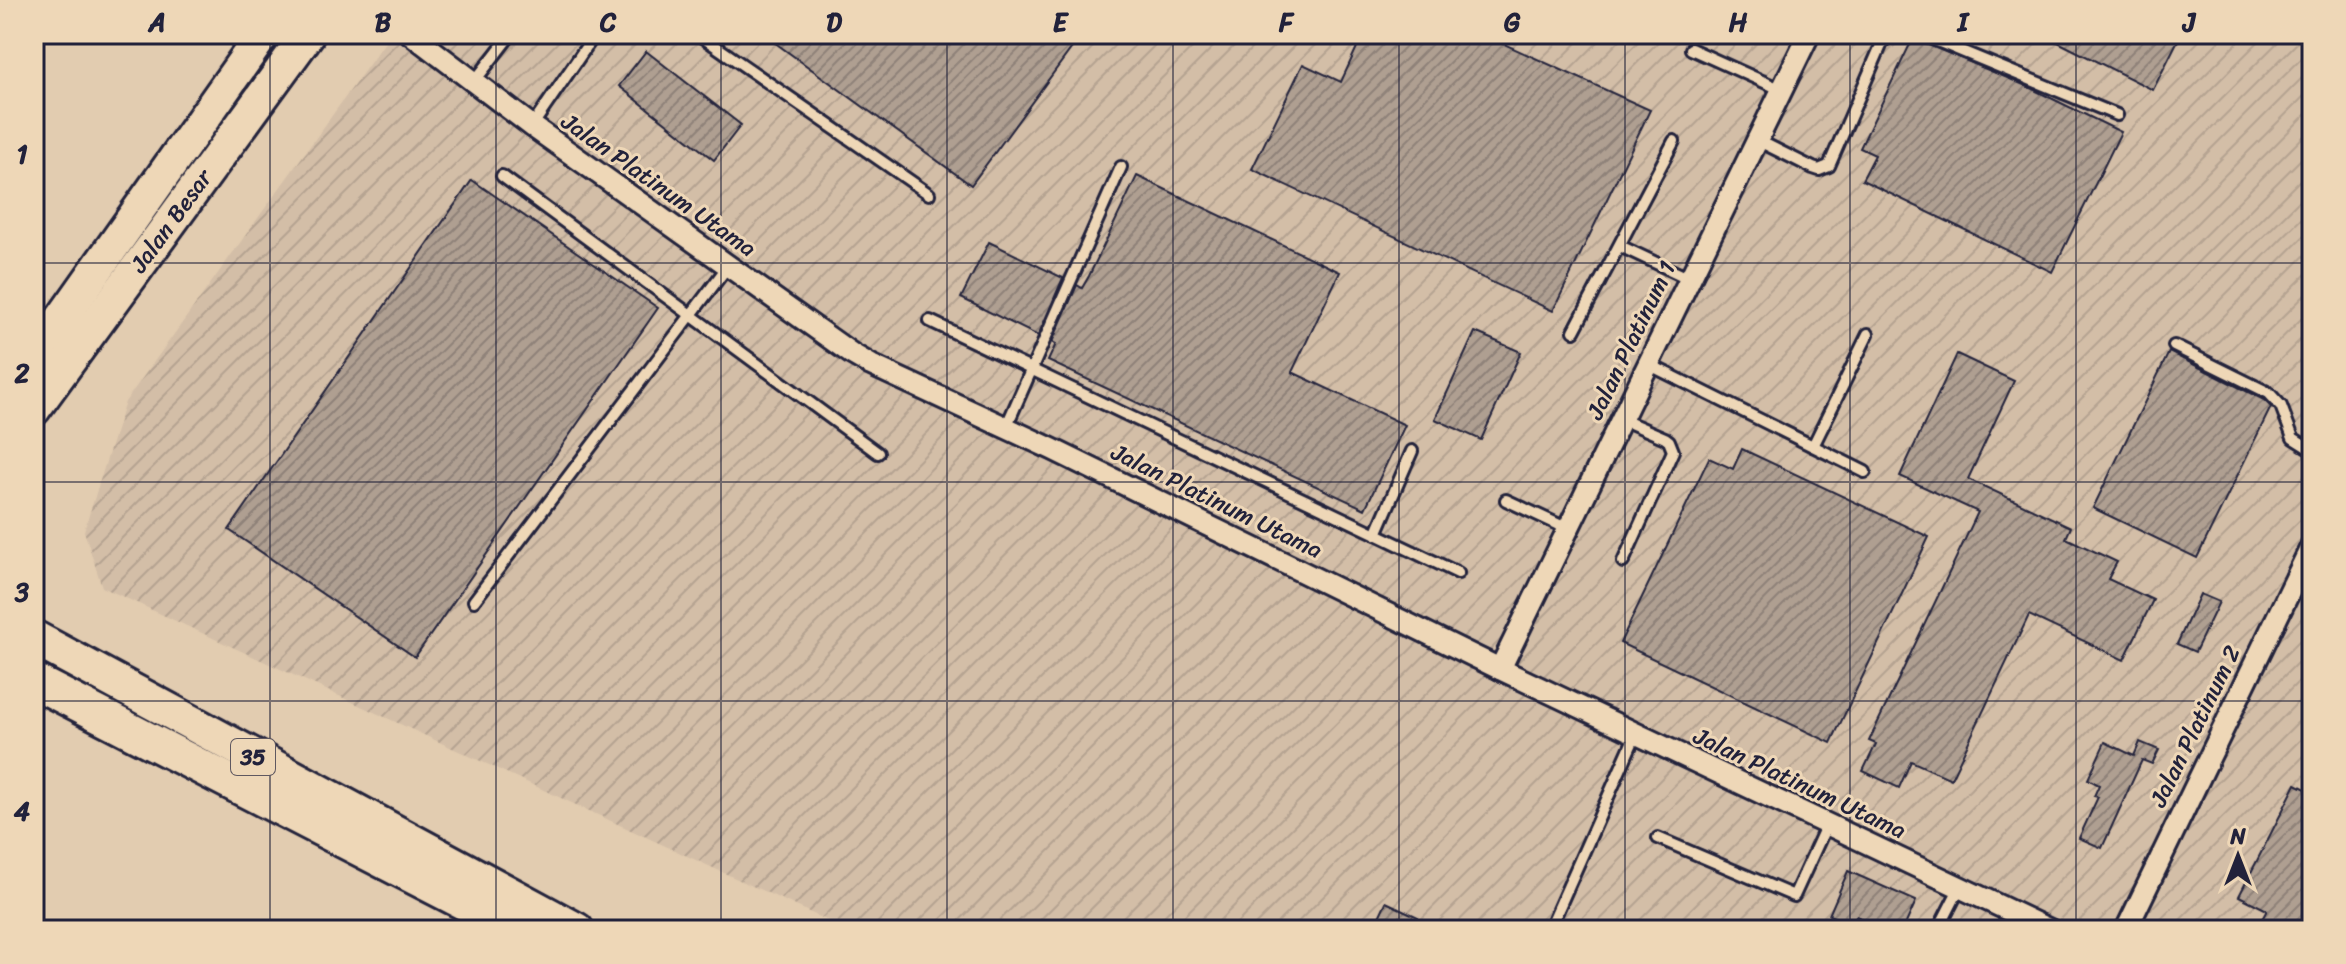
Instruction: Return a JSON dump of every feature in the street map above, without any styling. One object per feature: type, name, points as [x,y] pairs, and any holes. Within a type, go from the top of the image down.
[{"type":"highway","name":"35","points":[[39,639],[576,930]]},
{"type":"highway","name":"35","points":[[35,682],[518,930]]},
{"type":"main road","name":"Jalan Besar","points":[[34,358],[263,34]]},
{"type":"main road","name":"Jalan Besar","points":[[34,409],[308,34]]},
{"type":"street","name":"Jalan Platinum Utama","points":[[411,34],[532,126],[852,354],[1500,669],[2050,930]]},
{"type":"street","name":"Jalan Platinum 1","points":[[1500,669],[1809,34]]},
{"type":"street","name":"Jalan Platinum 2","points":[[2126,930],[2312,545]]},
{"type":"lane","points":[[474,82],[511,34]]},
{"type":"lane","points":[[532,126],[595,34]]},
{"type":"lane","points":[[698,34],[929,194]]},
{"type":"lane","points":[[1757,140],[1813,168],[1819,170],[1829,166],[1886,34]]},
{"type":"lane","points":[[1920,34],[2117,115]]},
{"type":"lane","points":[[1691,49],[1782,90]]},
{"type":"lane","points":[[1574,331],[1674,141]]},
{"type":"lane","points":[[1006,427],[1121,167]]},
{"type":"lane","points":[[502,176],[878,453]]},
{"type":"lane","points":[[1620,246],[1690,279]]},
{"type":"lane","points":[[474,601],[728,266]]},
{"type":"lane","points":[[930,321],[1458,573]]},
{"type":"lane","points":[[1813,446],[1868,334]]},
{"type":"lane","points":[[2174,346],[2269,393],[2281,406],[2293,438],[2312,450]]},
{"type":"lane","points":[[1648,364],[1865,472]]},
{"type":"lane","points":[[1621,419],[1665,438],[1673,451],[1623,562]]},
{"type":"lane","points":[[1376,534],[1412,451]]},
{"type":"lane","points":[[1506,500],[1568,529]]},
{"type":"lane","points":[[1549,930],[1636,734]]},
{"type":"lane","points":[[1658,838],[1794,896],[1827,824]]},
{"type":"lane","points":[[1938,930],[1960,887]]},
{"type":"shaded area","points":[[391,34],[2312,34],[2312,930],[848,930],[102,587],[84,531],[125,402]]},
{"type":"building","points":[[763,34],[1082,34],[971,185]]},
{"type":"building","points":[[1363,34],[1482,34],[1650,110],[1553,311],[1252,169],[1303,64],[1341,82]]},
{"type":"building","points":[[2042,34],[2181,34],[2153,90]]},
{"type":"building","points":[[1913,38],[2024,85],[2121,132],[2052,272],[1862,180],[1875,155],[1860,148]]},
{"type":"building","points":[[646,51],[741,125],[714,160],[619,86]]},
{"type":"building","points":[[1137,176],[1340,272],[1292,372],[1405,425],[1365,509],[1048,361],[1056,344],[1052,342],[1077,285],[1082,288],[1089,276]]},
{"type":"building","points":[[472,180],[658,308],[415,657],[229,530]]},
{"type":"building","points":[[989,242],[1063,278],[1038,336],[961,298]]},
{"type":"building","points":[[1475,332],[1521,352],[1481,440],[1435,419]]},
{"type":"building","points":[[2169,352],[2264,400],[2271,407],[2197,558],[2093,508]]},
{"type":"building","points":[[1957,354],[2014,381],[1968,479],[2071,527],[2066,538],[2117,562],[2108,579],[2153,600],[2124,660],[2029,615],[1951,779],[1911,761],[1899,788],[1863,771],[1876,744],[1869,741],[1978,512],[1900,476]]},
{"type":"building","points":[[1742,449],[1929,537],[1831,743],[1620,643],[1709,458],[1733,469]]},
{"type":"building","points":[[2200,594],[2219,602],[2195,652],[2177,644]]},
{"type":"building","points":[[2105,742],[2134,756],[2140,742],[2159,750],[2152,764],[2142,760],[2102,848],[2079,838],[2098,797],[2094,796],[2099,785],[2088,779]]},
{"type":"building","points":[[2296,784],[2312,792],[2312,930],[2256,930],[2267,910],[2239,896]]},
{"type":"building","points":[[1848,871],[1916,901],[1903,930],[1889,930],[1856,916],[1852,925],[1829,915]]},
{"type":"building","points":[[1386,902],[1418,917],[1412,930],[1373,930]]}]
